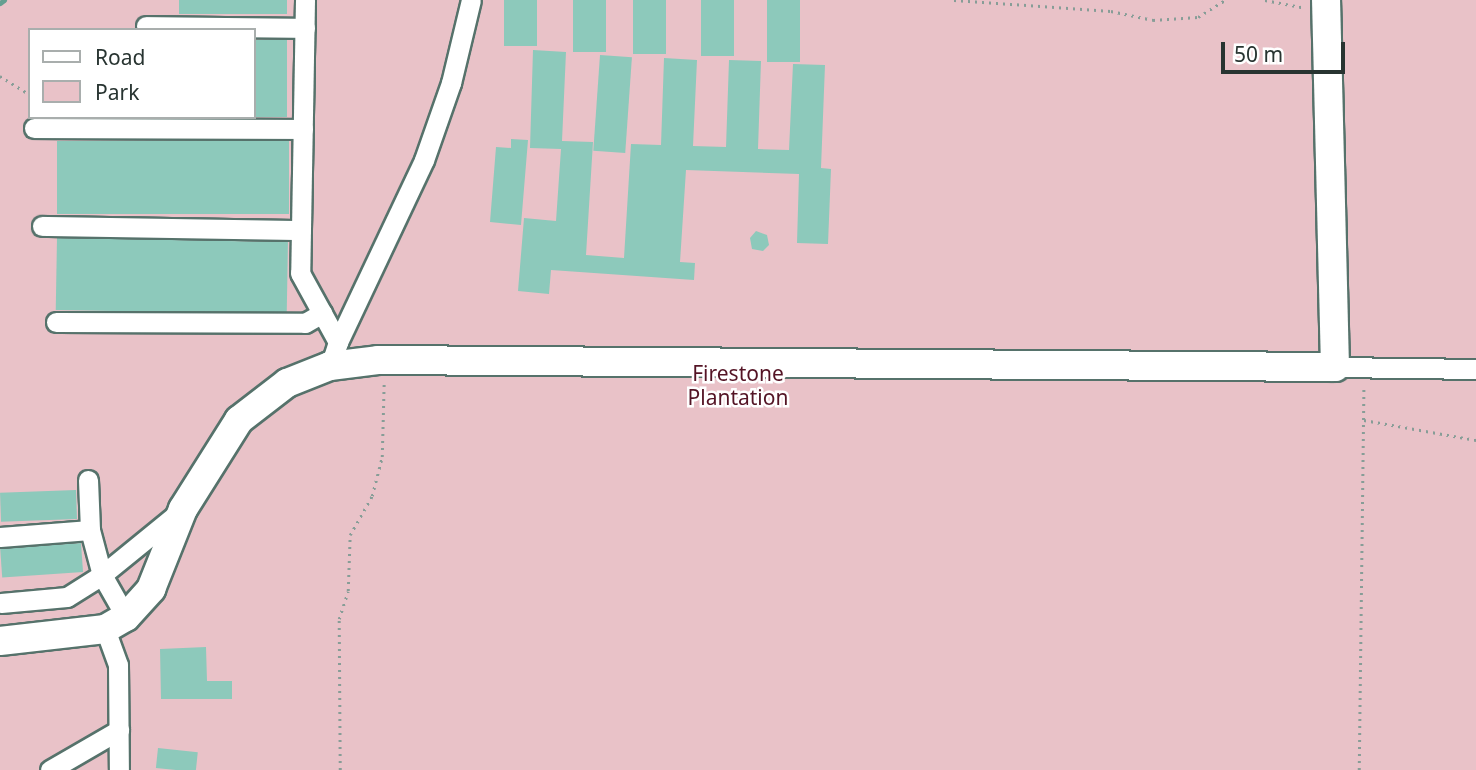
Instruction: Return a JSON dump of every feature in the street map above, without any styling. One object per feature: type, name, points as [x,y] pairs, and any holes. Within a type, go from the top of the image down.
[{"type":"street","points":[[305,0],[300,273],[322,313],[334,354]]},
{"type":"street","points":[[0,641],[115,623],[151,589],[183,509],[239,420],[287,383],[334,354],[424,160],[451,83],[471,0]]},
{"type":"street","points":[[1326,5],[1335,367]]},
{"type":"street","points":[[146,26],[305,28]]},
{"type":"street","points":[[34,128],[303,129]]},
{"type":"street","points":[[42,226],[301,230]]},
{"type":"street","points":[[56,322],[305,323],[322,313]]},
{"type":"street","points":[[334,354],[378,360],[1476,369]]},
{"type":"street","points":[[88,480],[90,530],[115,623],[119,770]]},
{"type":"street","points":[[1,603],[67,597],[102,575],[183,509]]},
{"type":"street","points":[[0,537],[90,530]]},
{"type":"street","points":[[50,770],[119,730]]},
{"type":"path","points":[[954,0],[1111,10],[1153,20],[1198,17],[1226,0]]},
{"type":"path","points":[[1265,0],[1326,5]]},
{"type":"path","points":[[0,76],[28,94]]},
{"type":"path","points":[[340,770],[339,620],[348,590],[350,535],[372,496],[382,457],[385,389],[378,360]]},
{"type":"path","points":[[1359,770],[1364,368]]},
{"type":"path","points":[[1364,420],[1476,440]]},
{"type":"green space","name":"Firestone Plantation","points":[[0,0],[1476,0],[1476,770],[0,770]]},
{"type":"building","points":[[179,0],[287,0],[287,14],[179,14]]},
{"type":"building","points":[[504,0],[537,0],[537,46],[504,46]]},
{"type":"building","points":[[573,0],[606,0],[606,52],[573,52]]},
{"type":"building","points":[[633,0],[666,0],[666,54],[633,54]]},
{"type":"building","points":[[701,0],[734,0],[734,56],[701,56]]},
{"type":"building","points":[[767,0],[800,0],[800,62],[767,62]]},
{"type":"building","points":[[256,40],[287,40],[287,117],[256,117]]},
{"type":"building","points":[[533,50],[566,52],[562,141],[593,142],[586,255],[624,258],[631,144],[661,145],[664,58],[697,60],[693,146],[726,147],[729,60],[761,61],[758,149],[789,150],[793,64],[825,65],[821,168],[831,169],[828,244],[797,243],[799,174],[686,170],[680,262],[695,263],[694,280],[551,270],[549,294],[518,291],[524,218],[556,221],[561,149],[530,148]]},
{"type":"building","points":[[600,55],[632,57],[625,153],[593,151]]},
{"type":"building","points":[[511,139],[528,140],[521,225],[490,222],[496,147],[511,148]]},
{"type":"building","points":[[57,141],[289,141],[289,214],[57,214]]},
{"type":"building","points":[[756,231],[767,235],[769,245],[763,251],[752,249],[750,238]]},
{"type":"building","points":[[57,238],[288,242],[287,314],[56,310]]},
{"type":"building","points":[[76,490],[77,519],[1,522],[0,493]]},
{"type":"building","points":[[81,543],[83,572],[2,578],[0,549]]},
{"type":"building","points":[[206,647],[207,681],[232,681],[232,699],[161,699],[160,649]]},
{"type":"building","points":[[158,748],[198,752],[196,770],[156,768]]},
{"type":"waterway","points":[[0,3],[4,0]]}]
